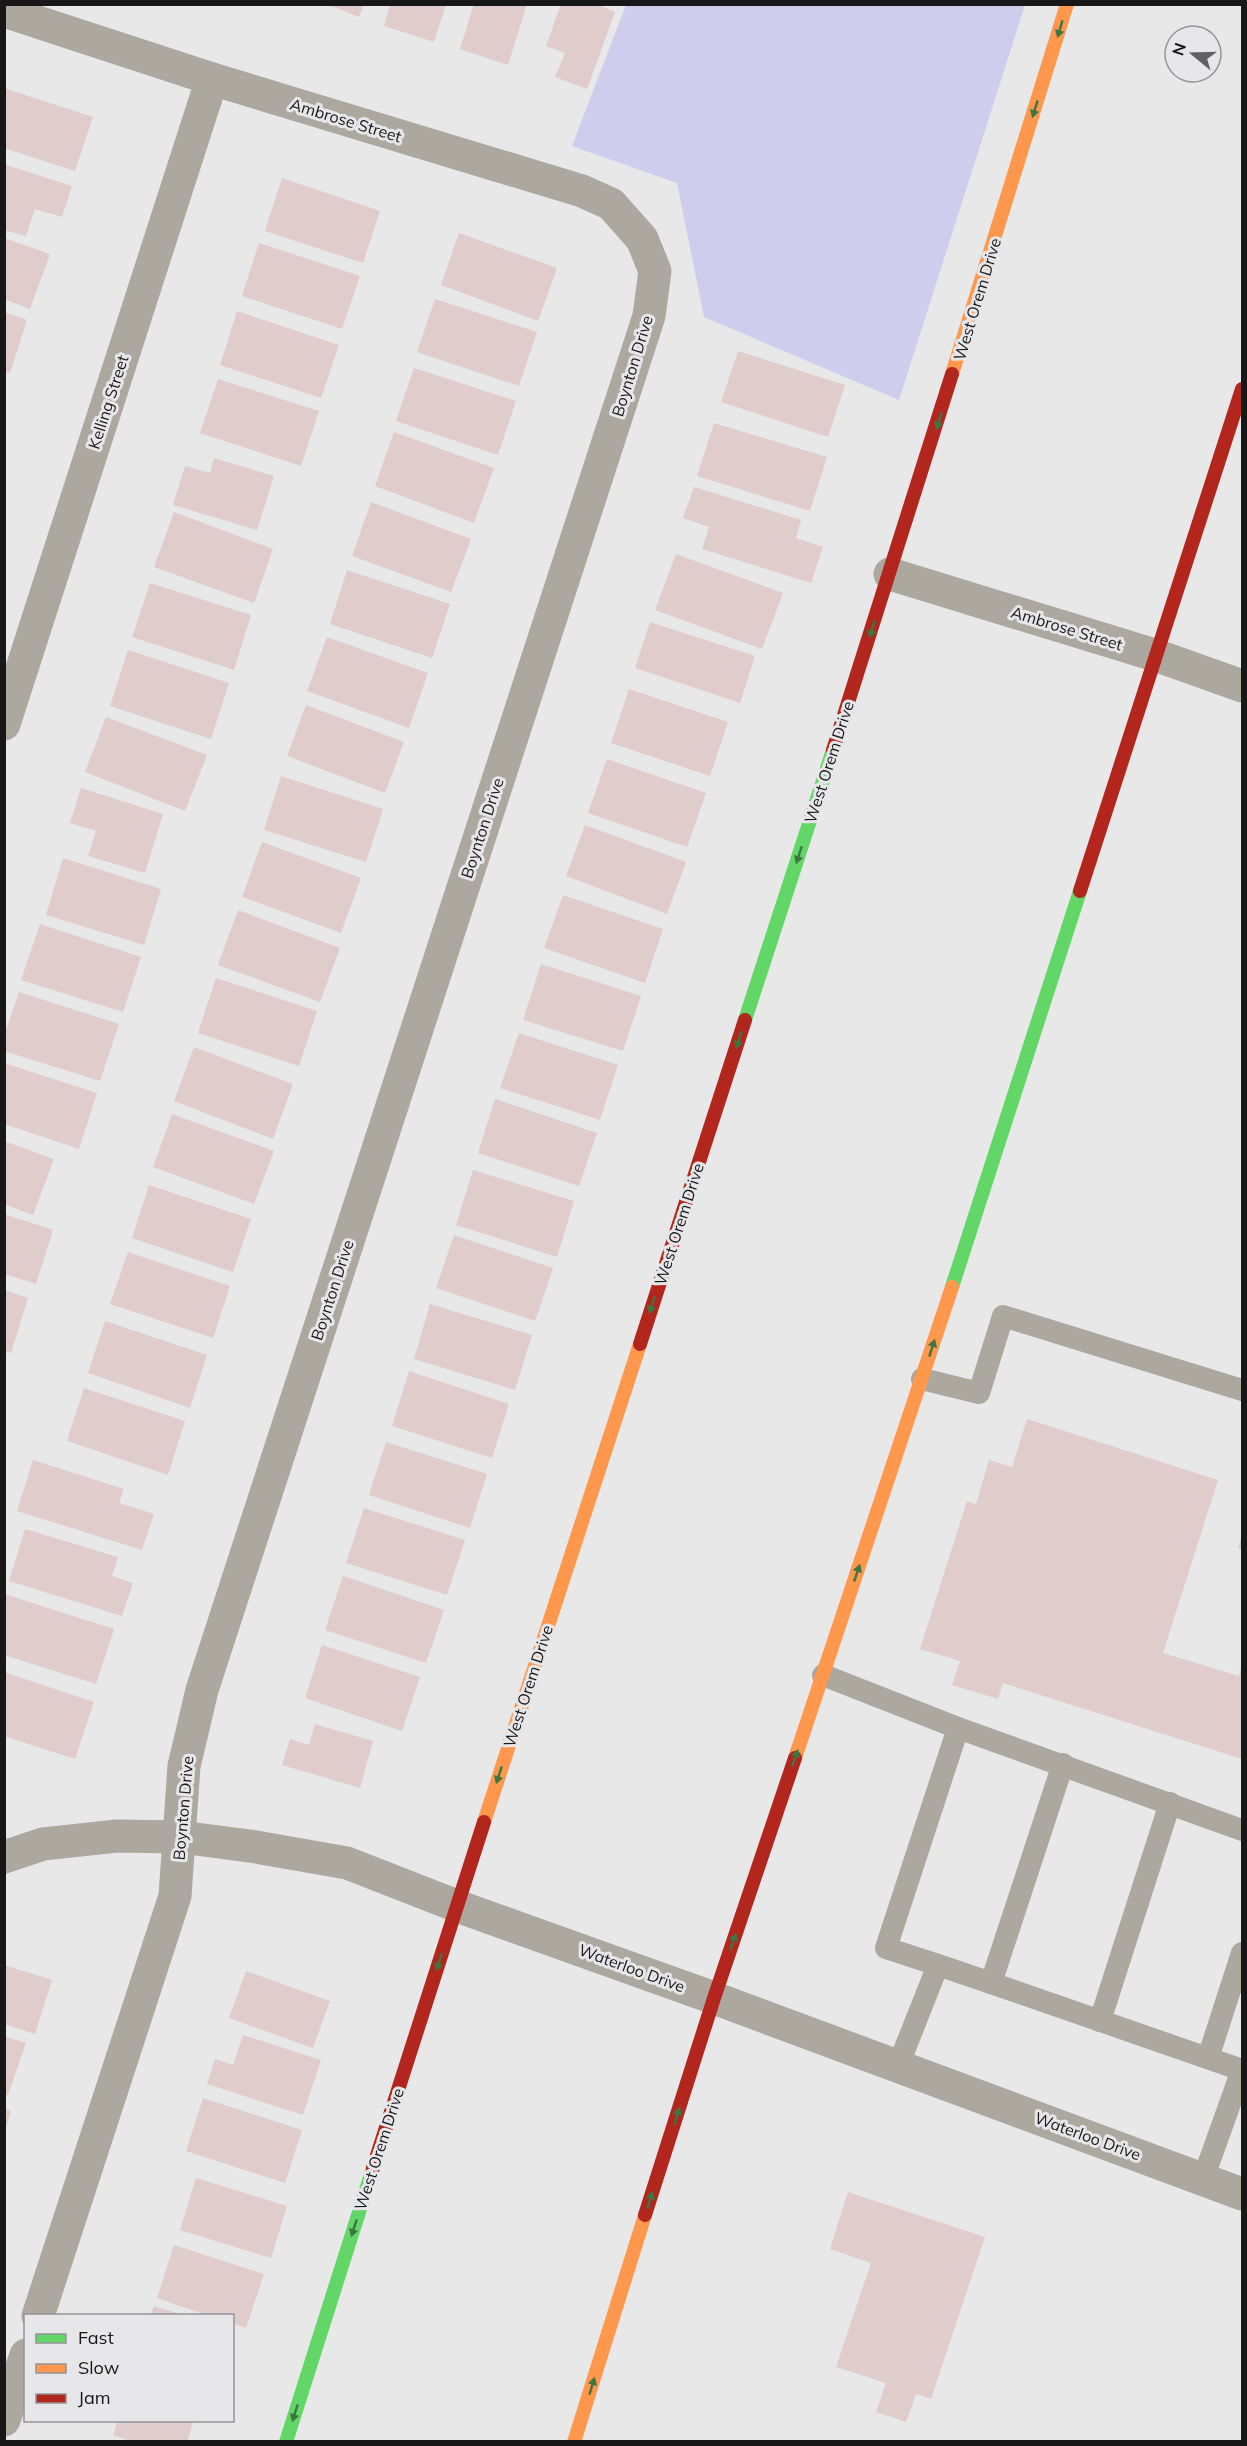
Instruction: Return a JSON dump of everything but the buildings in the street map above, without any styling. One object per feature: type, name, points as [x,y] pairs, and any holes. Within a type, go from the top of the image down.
[{"type":"main road","name":"West Orem Drive","points":[[286,2442],[457,1906],[890,574],[1067,4]]},
{"type":"main road","points":[[574,2442],[714,1998],[922,1379],[1158,656],[1242,389]]},
{"type":"street","name":"Ambrose Street","points":[[4,11],[212,80],[582,191],[611,204],[642,239],[654,271]]},
{"type":"street","name":"Kelling Street","points":[[4,724],[212,80]]},
{"type":"street","name":"Boynton Drive","points":[[39,2314],[175,1896],[181,1837],[184,1766],[202,1690],[649,316],[654,271]]},
{"type":"street","name":"Ambrose Street","points":[[890,574],[1158,656],[1242,686]]},
{"type":"street","name":"Waterloo Drive","points":[[4,1857],[43,1844],[117,1836],[181,1837],[347,1863],[457,1906],[714,1998],[1242,2194]]},
{"type":"street","points":[[4,2420],[24,2361]]},
{"type":"lane","points":[[922,1379],[979,1393],[1002,1316],[1242,1390]]},
{"type":"lane","points":[[823,1675],[958,1728],[1242,1830]]},
{"type":"lane","points":[[958,1728],[886,1948],[1242,2070],[1203,2179]]},
{"type":"lane","points":[[991,1983],[1063,1764]]},
{"type":"lane","points":[[1100,2021],[1170,1803]]},
{"type":"lane","points":[[1208,2058],[1242,1953]]},
{"type":"lane","points":[[898,2066],[938,1965]]},
{"type":"shaded area","points":[[626,5],[1025,5],[899,400],[704,317],[677,183],[572,146]]},
{"type":"traffic: fast","points":[[745,1020],[833,750]]},
{"type":"traffic: fast","points":[[952,1287],[1080,891]]},
{"type":"traffic: fast","points":[[286,2442],[373,2168]]},
{"type":"traffic: slow","points":[[952,374],[1067,4]]},
{"type":"traffic: slow","points":[[795,1758],[952,1287]]},
{"type":"traffic: slow","points":[[484,1822],[640,1344]]},
{"type":"traffic: slow","points":[[574,2442],[645,2215]]},
{"type":"traffic: jam","points":[[833,750],[952,374]]},
{"type":"traffic: jam","points":[[1080,891],[1242,389]]},
{"type":"traffic: jam","points":[[640,1344],[745,1020]]},
{"type":"traffic: jam","points":[[645,2215],[714,1998],[795,1758]]},
{"type":"traffic: jam","points":[[373,2168],[484,1822]]}]
